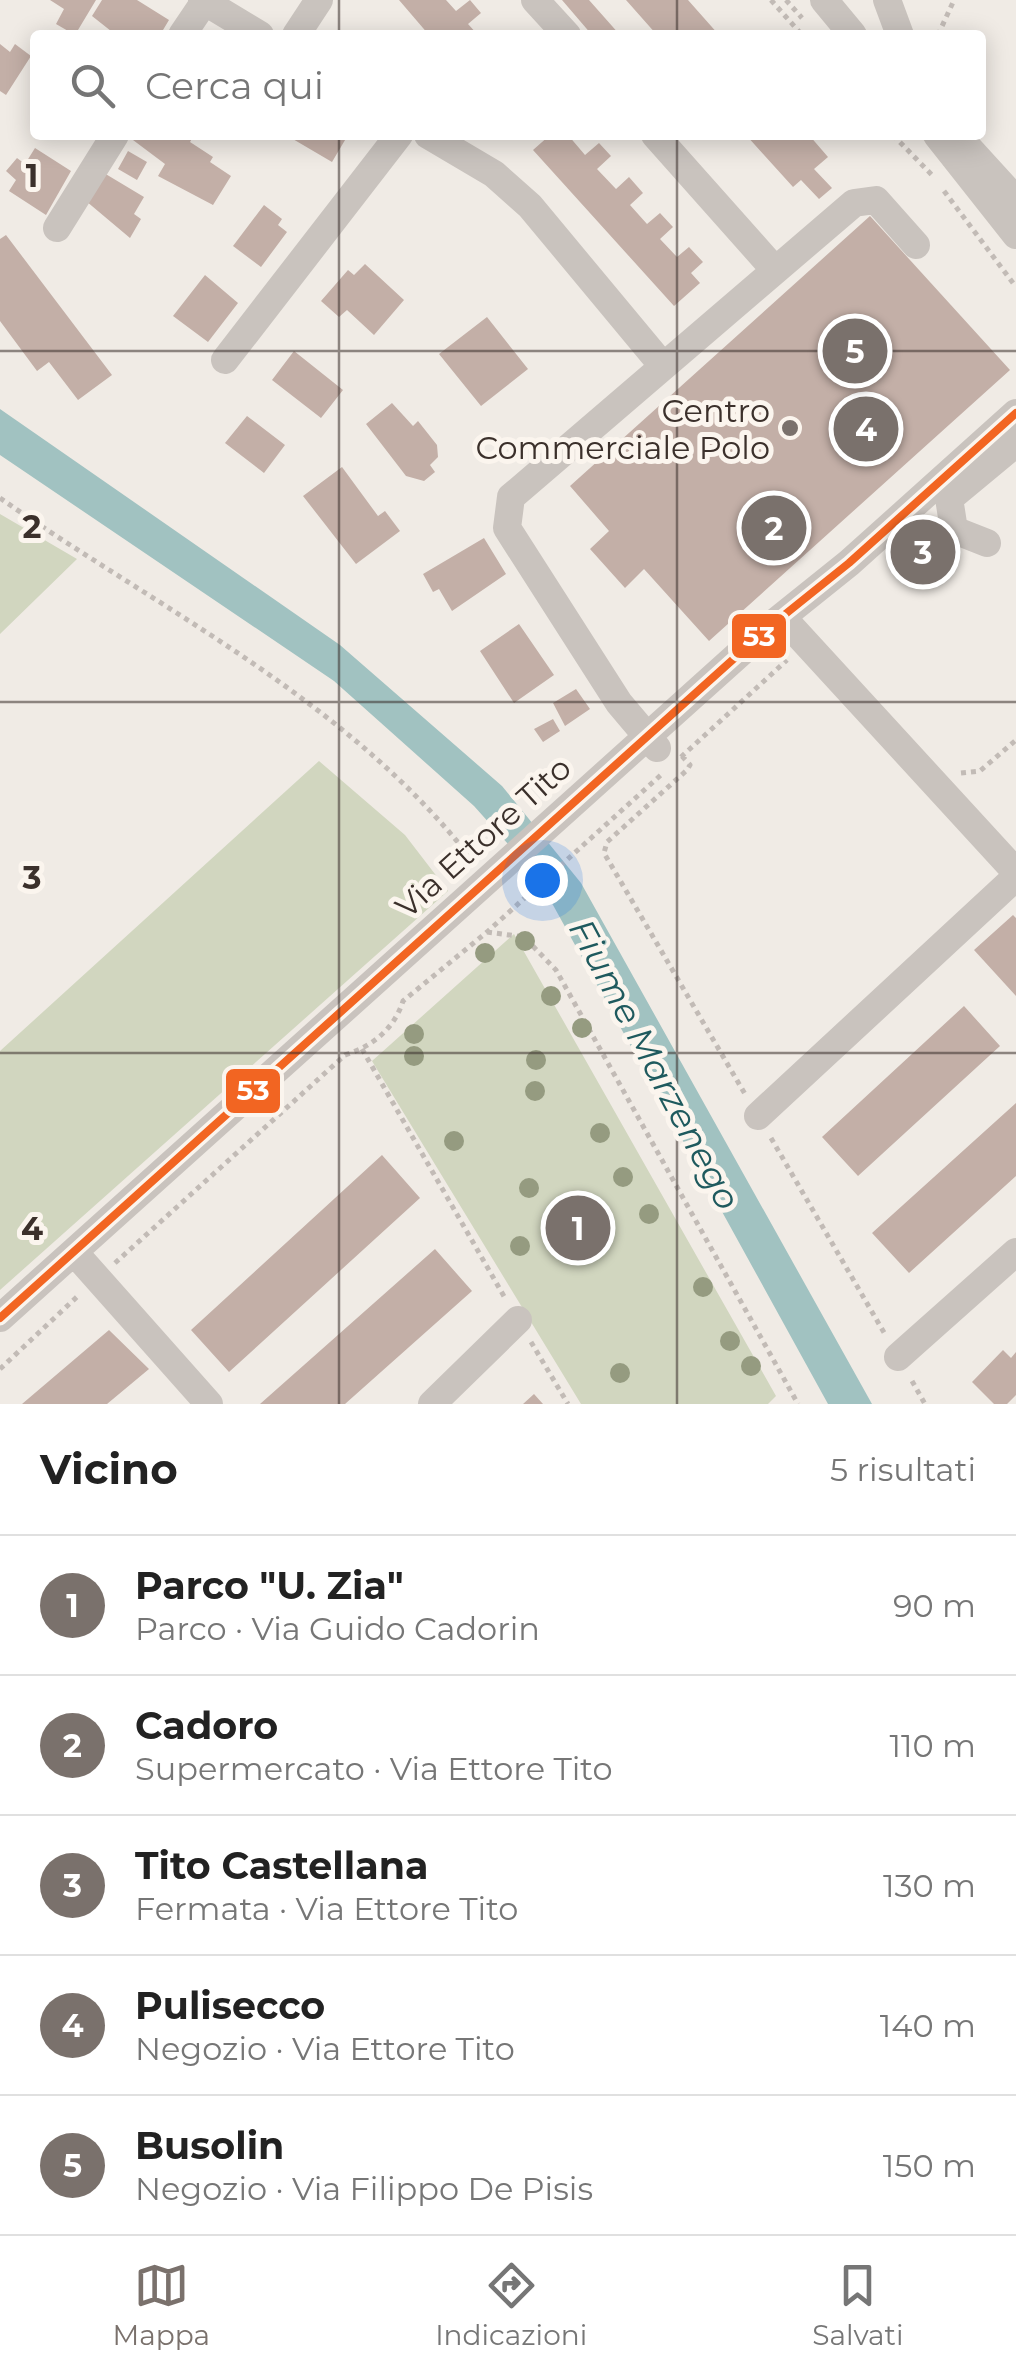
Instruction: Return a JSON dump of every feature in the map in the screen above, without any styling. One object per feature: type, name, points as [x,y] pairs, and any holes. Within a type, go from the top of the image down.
[{"type":"street","points":[[299,30],[319,0]]},
{"type":"street","points":[[536,0],[562,30]]},
{"type":"street","points":[[824,0],[850,30]]},
{"type":"street","points":[[887,0],[898,30]]},
{"type":"street","points":[[185,30],[203,1],[252,30]]},
{"type":"street","points":[[56,228],[112,140]]},
{"type":"street","points":[[225,360],[396,140]]},
{"type":"street","points":[[436,140],[494,174],[530,206],[663,366]]},
{"type":"street","points":[[659,140],[775,270]]},
{"type":"street","points":[[941,140],[1016,235]]},
{"type":"street","points":[[962,140],[1016,200]]},
{"type":"street","points":[[976,186],[996,230],[1016,256]]},
{"type":"street","points":[[663,748],[619,703],[507,528],[511,497],[860,200],[881,204],[916,245]]},
{"type":"street","name":"Via Ettore Tito","points":[[0,1340],[496,881],[573,828],[663,748],[788,624],[1016,412]]},
{"type":"street","name":"Via Ettore Tito","points":[[788,624],[1016,444]]},
{"type":"street","points":[[950,498],[954,530],[987,543]]},
{"type":"street","points":[[758,1116],[1016,875],[788,624]]},
{"type":"street","points":[[898,1356],[1016,1252]]},
{"type":"street","points":[[86,1264],[209,1404]]},
{"type":"street","name":"Via Ettore Tito","points":[[0,1318],[86,1264]]},
{"type":"street","points":[[432,1404],[518,1320]]},
{"type":"path","points":[[771,0],[798,30]]},
{"type":"path","points":[[940,30],[954,0]]},
{"type":"path","points":[[897,140],[934,176],[1016,287]]},
{"type":"path","points":[[0,498],[316,706],[496,881]]},
{"type":"path","points":[[0,1368],[86,1264],[345,1054],[362,1049],[397,1018],[403,1001],[487,932],[496,881],[573,828],[663,748],[781,664],[796,662]]},
{"type":"path","points":[[951,771],[980,771],[1016,740]]},
{"type":"path","points":[[663,748],[690,766],[607,842],[604,853],[925,1404]]},
{"type":"path","points":[[458,844],[456,856],[496,881]]},
{"type":"path","points":[[487,932],[524,937],[556,970],[798,1404]]},
{"type":"path","points":[[362,1049],[568,1404]]},
{"type":"green space","points":[[0,514],[77,559],[0,634]]},
{"type":"green space","points":[[319,761],[405,835],[448,891],[0,1290],[0,1051]]},
{"type":"green space","points":[[514,934],[776,1396],[768,1404],[581,1404],[372,1061]]},
{"type":"water","name":"Fiume Marzenego","points":[[0,409],[340,645],[502,786],[581,883],[872,1404],[828,1404],[553,905],[516,853],[474,806],[334,681],[0,455]]},
{"type":"building","points":[[50,0],[96,0],[78,30],[66,30],[56,24],[64,9]]},
{"type":"building","points":[[102,0],[137,0],[169,20],[163,30],[110,30],[92,16]]},
{"type":"building","points":[[399,0],[446,0],[456,11],[470,0],[481,13],[468,24],[473,30],[425,30]]},
{"type":"building","points":[[562,0],[589,0],[616,30],[588,30]]},
{"type":"building","points":[[626,0],[688,0],[715,30],[653,30]]},
{"type":"building","points":[[0,44],[10,52],[15,44],[30,58],[6,95],[0,91]]},
{"type":"building","points":[[133,140],[191,140],[213,157],[210,162],[231,176],[213,205],[158,176],[165,164]]},
{"type":"building","points":[[295,140],[345,140],[332,162]]},
{"type":"building","points":[[544,140],[572,140],[585,155],[599,143],[611,156],[597,169],[616,189],[629,177],[643,193],[630,205],[647,224],[660,213],[673,227],[660,239],[677,257],[689,247],[703,262],[691,273],[700,283],[674,306],[533,150]]},
{"type":"building","points":[[751,140],[813,140],[828,157],[814,169],[832,188],[819,199],[801,180],[793,187]]},
{"type":"building","points":[[35,148],[71,171],[46,215],[9,191],[16,180],[6,171],[17,158],[25,164]]},
{"type":"building","points":[[128,151],[147,162],[137,180],[118,169]]},
{"type":"building","points":[[104,173],[144,197],[134,214],[141,219],[130,238],[86,201]]},
{"type":"building","points":[[264,205],[282,219],[278,225],[287,232],[261,267],[233,246]]},
{"type":"building","name":"Centro Commerciale Polo","points":[[870,216],[1010,370],[709,641],[644,569],[625,588],[590,549],[609,531],[570,486]]},
{"type":"building","points":[[6,235],[112,375],[78,400],[49,362],[37,371],[0,321],[0,239]]},
{"type":"building","points":[[365,264],[404,300],[374,335],[347,310],[339,317],[321,301],[348,270],[354,275]]},
{"type":"building","points":[[205,275],[238,303],[208,342],[173,316]]},
{"type":"building","points":[[487,317],[528,369],[481,406],[439,354]]},
{"type":"building","points":[[294,351],[343,390],[321,418],[272,380]]},
{"type":"building","points":[[392,403],[413,426],[418,421],[437,445],[438,457],[430,465],[435,472],[424,481],[406,476],[366,424]]},
{"type":"building","points":[[247,416],[285,445],[264,473],[225,443]]},
{"type":"building","points":[[342,467],[378,516],[385,511],[400,531],[356,564],[303,496]]},
{"type":"building","points":[[484,538],[506,574],[452,611],[439,589],[433,592],[423,574]]},
{"type":"building","points":[[519,624],[554,675],[514,703],[480,651]]},
{"type":"building","points":[[576,689],[590,709],[565,726],[553,703]]},
{"type":"building","points":[[553,719],[560,731],[543,742],[534,729]]},
{"type":"building","points":[[1013,915],[1016,918],[1016,996],[974,950]]},
{"type":"building","points":[[964,1006],[1000,1046],[858,1176],[822,1137]]},
{"type":"building","points":[[1016,1103],[1016,1176],[909,1273],[872,1233]]},
{"type":"building","points":[[382,1155],[420,1198],[229,1372],[191,1330]]},
{"type":"building","points":[[435,1249],[472,1291],[345,1404],[260,1404]]},
{"type":"building","points":[[109,1330],[149,1369],[107,1404],[22,1404]]},
{"type":"building","points":[[1003,1350],[1011,1358],[1016,1352],[1016,1395],[1007,1404],[994,1404],[972,1382]]},
{"type":"building","points":[[534,1394],[543,1404],[523,1404]]},
{"type":"transit line","name":"53","points":[[0,1318],[768,628],[849,563],[1016,413]]},
{"type":"place","name":"Busolin","points":[[855,351]]},
{"type":"place","name":"Centro Commerciale Polo","points":[[790,428]]},
{"type":"place","name":"Pulisecco","points":[[866,429]]},
{"type":"place","name":"Cadoro","points":[[774,528]]},
{"type":"place","name":"Tito Castellana","points":[[923,552]]},
{"type":"place","name":"Parco \"U. Zia\"","points":[[578,1228]]}]
